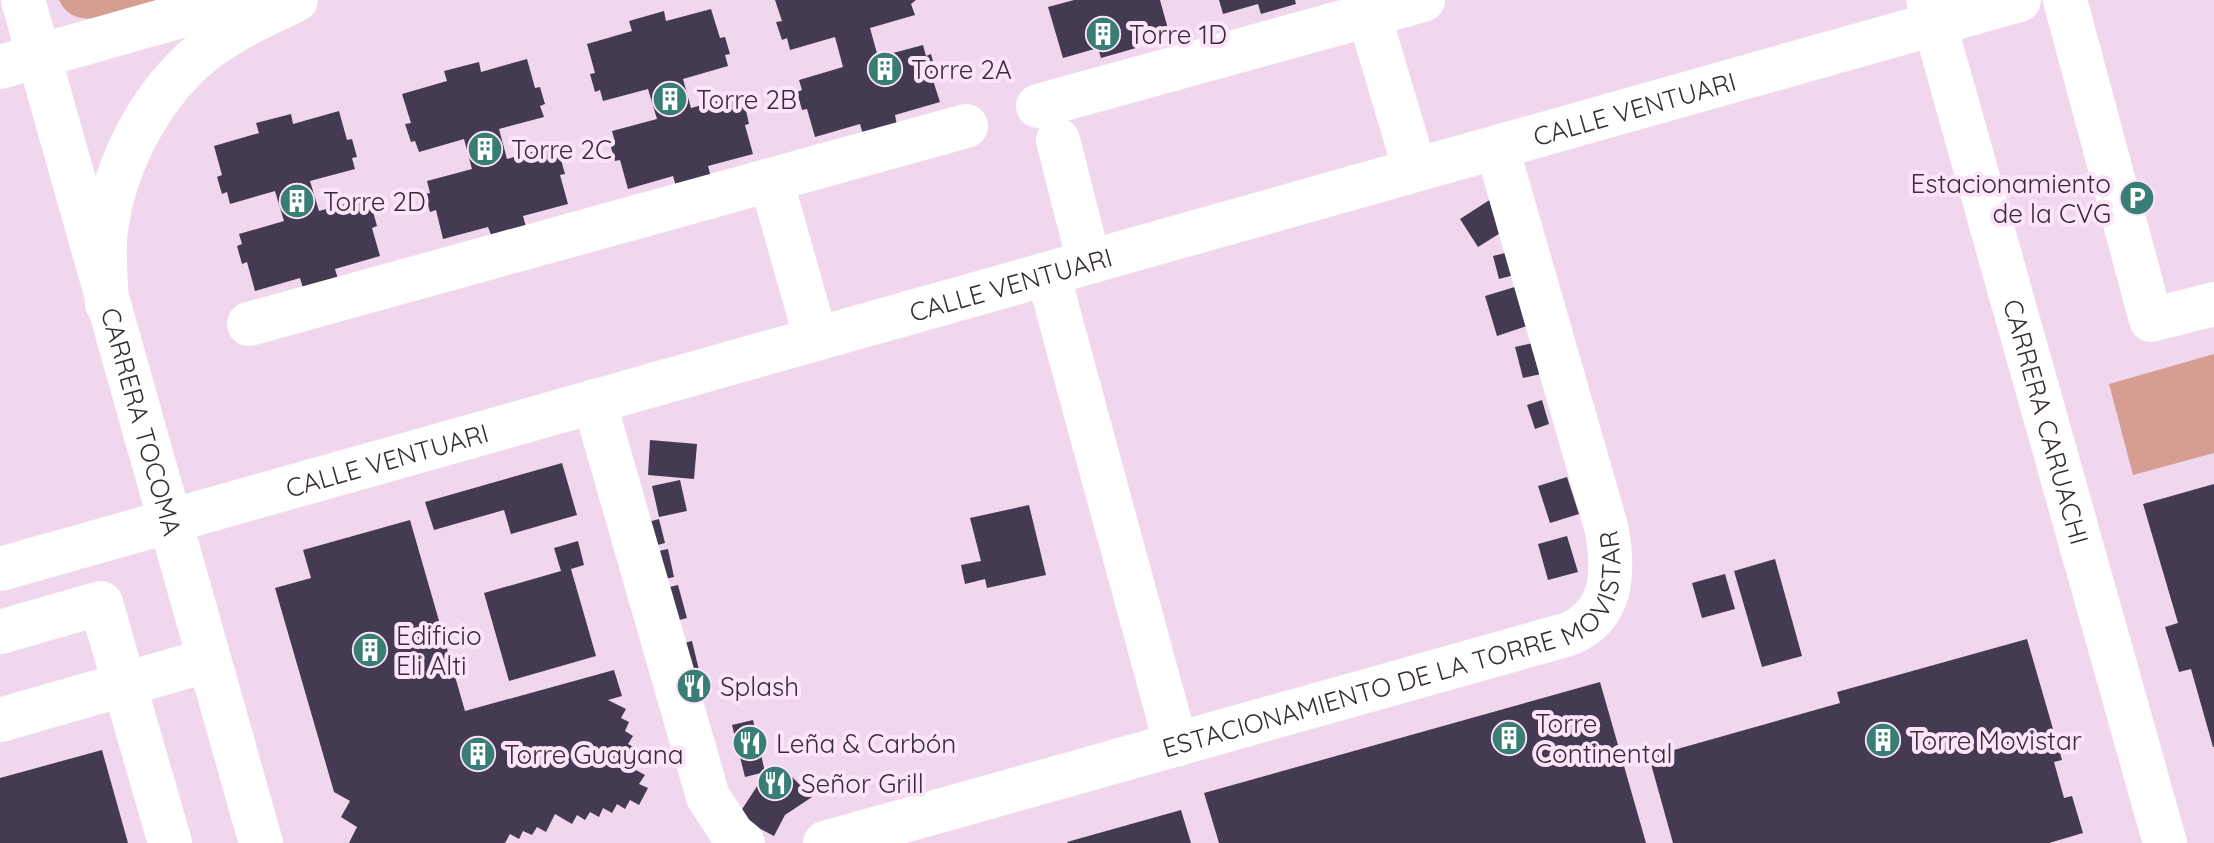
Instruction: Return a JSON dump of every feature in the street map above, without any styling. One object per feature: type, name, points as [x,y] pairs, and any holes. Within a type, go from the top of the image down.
[{"type":"street","name":"CARRERA TOCOMA","points":[[23,0],[18,62],[107,304],[261,843]]},
{"type":"street","points":[[18,62],[237,0]]},
{"type":"street","points":[[107,304],[106,232],[117,179],[142,124],[187,66],[248,23],[296,0]]},
{"type":"street","points":[[1089,262],[1048,123],[1369,15],[1423,0]]},
{"type":"street","name":"CALLE VENTUARI","points":[[0,569],[1497,148],[1931,12],[2019,0]]},
{"type":"street","points":[[2065,0],[2151,320],[2214,304]]},
{"type":"street","name":"CARRERA CARUACHI","points":[[1931,12],[2165,843]]},
{"type":"street","points":[[1369,15],[1415,170]]},
{"type":"street","points":[[249,324],[966,126]]},
{"type":"street","name":"ESTACIONAMIENTO DE LA TORRE MOVISTAR","points":[[825,843],[1585,627],[1605,605],[1612,571],[1607,530],[1497,148]]},
{"type":"street","points":[[771,180],[816,339]]},
{"type":"street","points":[[1048,274],[1176,745]]},
{"type":"street","points":[[594,401],[708,797],[733,835],[743,843]]},
{"type":"street","points":[[0,632],[101,603],[170,843]]},
{"type":"street","points":[[0,720],[209,660]]},
{"type":"shaded area","points":[[59,0],[160,0],[120,14],[91,19],[67,11]]},
{"type":"shaded area","points":[[2214,354],[2214,453],[2133,475],[2109,384]]},
{"type":"building","name":"Torre 2A","points":[[775,0],[916,0],[911,4],[915,15],[870,28],[878,57],[923,45],[926,56],[931,54],[936,72],[931,74],[940,102],[895,115],[897,125],[863,135],[860,124],[815,137],[807,109],[802,110],[797,92],[802,90],[799,80],[843,67],[835,37],[790,50],[787,38],[782,40],[776,22],[782,21]]},
{"type":"building","name":"Torre 1D","points":[[1074,0],[1160,0],[1168,29],[1133,39],[1136,48],[1101,58],[1098,48],[1063,58],[1048,7]]},
{"type":"building","points":[[1219,0],[1295,0],[1296,4],[1261,14],[1258,4],[1223,14]]},
{"type":"building","name":"Torre 2B","points":[[711,9],[720,38],[725,37],[730,54],[725,55],[728,66],[683,79],[691,108],[736,96],[739,107],[745,106],[749,124],[745,125],[753,154],[708,166],[711,177],[676,186],[673,176],[628,189],[620,160],[615,161],[610,144],[615,142],[612,131],[657,119],[648,89],[603,101],[600,90],[595,92],[590,74],[595,73],[587,44],[632,31],[629,21],[664,11],[666,21]]},
{"type":"building","name":"Torre 2C","points":[[527,59],[535,88],[540,87],[545,104],[540,106],[544,117],[499,129],[507,159],[552,146],[555,158],[560,156],[565,174],[560,175],[568,204],[523,216],[526,227],[492,237],[488,227],[443,239],[436,210],[430,212],[425,194],[430,193],[427,181],[472,169],[464,139],[419,152],[415,141],[411,142],[405,124],[411,123],[402,94],[447,81],[444,71],[479,62],[481,72]]},
{"type":"building","name":"Torre 2D","points":[[339,111],[347,140],[352,139],[357,157],[352,158],[355,169],[310,181],[319,211],[364,199],[367,210],[372,208],[377,226],[372,228],[380,256],[335,269],[338,279],[303,288],[300,278],[255,291],[247,262],[242,264],[237,246],[242,244],[239,234],[284,221],[275,191],[230,204],[227,192],[222,194],[217,177],[222,175],[214,146],[259,133],[256,123],[291,114],[293,124]]},
{"type":"building","points":[[1491,199],[1510,227],[1478,247],[1460,219]]},
{"type":"building","points":[[1509,252],[1514,275],[1499,279],[1493,256]]},
{"type":"building","points":[[1518,286],[1530,325],[1497,336],[1485,296]]},
{"type":"building","points":[[1533,343],[1541,374],[1523,378],[1515,347]]},
{"type":"building","points":[[1542,400],[1549,424],[1535,429],[1527,405]]},
{"type":"building","points":[[650,440],[697,444],[694,479],[648,475]]},
{"type":"building","points":[[562,463],[577,515],[511,534],[504,510],[434,530],[425,502]]},
{"type":"building","points":[[1567,477],[1579,514],[1550,523],[1538,486]]},
{"type":"building","points":[[680,480],[687,511],[659,517],[652,486]]},
{"type":"building","points":[[2214,484],[2213,747],[2191,669],[2179,672],[2165,627],[2178,623],[2143,504]]},
{"type":"building","points":[[1029,505],[1046,575],[987,588],[985,579],[965,584],[961,565],[981,561],[970,518]]},
{"type":"building","points":[[659,519],[665,543],[650,547],[644,523]]},
{"type":"building","points":[[410,520],[465,711],[614,670],[622,696],[608,700],[626,709],[621,718],[629,722],[625,731],[633,736],[628,744],[637,749],[632,757],[640,762],[636,770],[645,775],[639,784],[648,788],[639,805],[630,800],[625,809],[617,804],[612,813],[603,808],[599,817],[590,812],[585,820],[577,815],[572,824],[555,814],[546,832],[537,827],[532,835],[523,831],[519,839],[510,834],[505,843],[349,843],[357,827],[341,817],[350,801],[334,792],[275,588],[311,578],[303,550]]},
{"type":"building","points":[[1567,536],[1578,572],[1548,580],[1538,544]]},
{"type":"building","points":[[578,541],[584,565],[571,569],[596,656],[509,681],[484,593],[561,571],[554,548]]},
{"type":"building","points":[[668,549],[674,577],[656,581],[649,553]]},
{"type":"building","points":[[1775,559],[1802,656],[1762,667],[1734,571]]},
{"type":"building","points":[[1725,574],[1735,609],[1702,618],[1692,583]]},
{"type":"building","points":[[678,585],[687,618],[664,624],[656,590]]},
{"type":"building","name":"Torre Movistar","points":[[2027,639],[2062,760],[2054,762],[2064,798],[2072,796],[2083,833],[2049,843],[1673,843],[1649,757],[1840,703],[1837,692]]},
{"type":"building","points":[[692,641],[699,670],[681,674],[675,645]]},
{"type":"building","name":"Torre Continental","points":[[1600,682],[1646,843],[1219,843],[1204,793]]},
{"type":"building","points":[[753,720],[765,772],[745,777],[732,725]]},
{"type":"building","points":[[102,750],[128,843],[0,843],[0,778]]},
{"type":"building","points":[[765,774],[790,775],[812,797],[785,815],[774,836],[737,817]]},
{"type":"building","points":[[1181,810],[1191,843],[1067,842]]},
{"type":"place","name":"Torre 1D","points":[[1103,34]]},
{"type":"place","name":"Torre 2A","points":[[885,69]]},
{"type":"place","name":"Torre 2B","points":[[670,99]]},
{"type":"place","name":"Torre 2C","points":[[485,149]]},
{"type":"place","name":"Estacionamiento de la CVG","points":[[2137,198]]},
{"type":"place","name":"Torre 2D","points":[[297,201]]},
{"type":"place","name":"Edificio Eli Alti","points":[[370,650]]},
{"type":"place","name":"Splash","points":[[694,686]]},
{"type":"place","name":"Torre Continental","points":[[1509,738]]},
{"type":"place","name":"Torre Movistar","points":[[1883,740]]},
{"type":"place","name":"Leña & Carbón","points":[[750,743]]},
{"type":"place","name":"Torre Guayana","points":[[478,754]]},
{"type":"place","name":"Señor Grill","points":[[775,783]]}]
